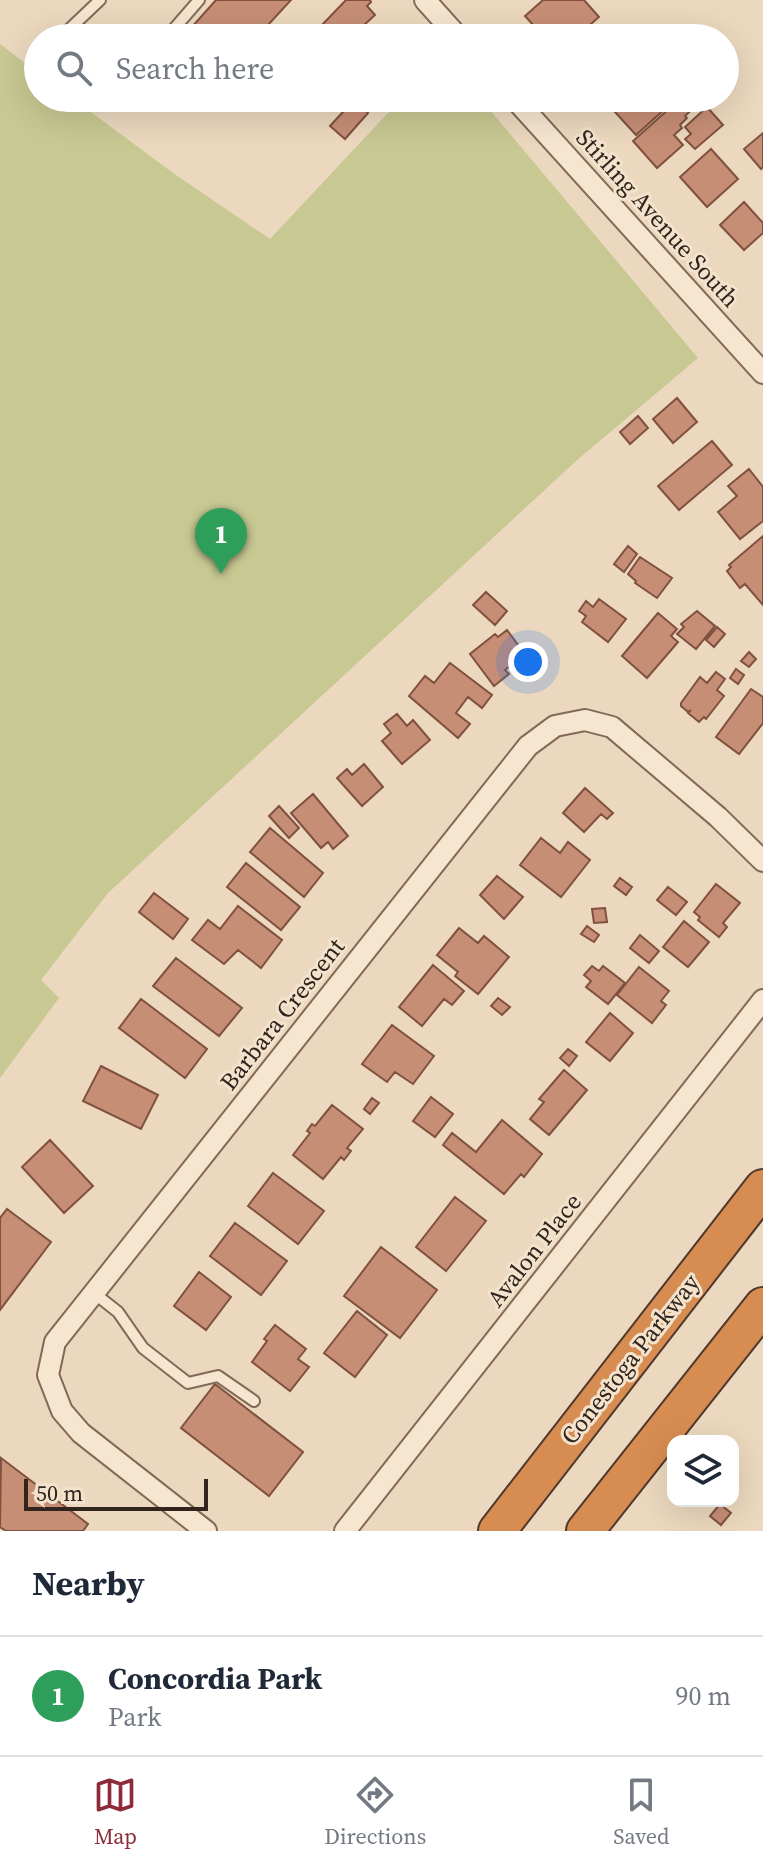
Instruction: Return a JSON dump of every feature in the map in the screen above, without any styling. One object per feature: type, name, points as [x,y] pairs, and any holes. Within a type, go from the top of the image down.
[{"type":"highway","name":"Conestoga Parkway","points":[[497,1531],[763,1188]]},
{"type":"highway","points":[[585,1531],[763,1306]]},
{"type":"street","points":[[425,0],[446,24]]},
{"type":"street","name":"Stirling Avenue South","points":[[527,112],[763,373]]},
{"type":"street","name":"Barbara Crescent","points":[[206,1531],[81,1433],[62,1411],[48,1375],[55,1342],[528,746],[555,726],[585,720],[612,727],[718,817],[763,861]]},
{"type":"street","name":"Avalon Place","points":[[345,1531],[763,1000]]},
{"type":"lane","points":[[75,24],[100,0]]},
{"type":"lane","points":[[178,24],[199,0]]},
{"type":"lane","points":[[94,1293],[118,1312],[143,1348],[188,1383],[218,1376],[254,1401]]},
{"type":"green space","points":[[0,44],[24,62],[24,112],[91,112],[270,239],[389,112],[492,112],[698,358],[576,461],[108,893],[41,980],[59,998],[0,1078]]},
{"type":"building","points":[[216,0],[291,0],[269,24],[195,24]]},
{"type":"building","points":[[346,0],[371,2],[367,6],[375,15],[365,24],[323,24]]},
{"type":"building","points":[[543,0],[584,0],[599,17],[591,24],[532,24],[525,16]]},
{"type":"building","points":[[343,112],[368,113],[345,139],[330,126]]},
{"type":"building","points":[[615,112],[662,112],[636,135]]},
{"type":"building","points":[[665,112],[689,112],[680,125],[682,128],[674,135],[683,145],[657,168],[633,141]]},
{"type":"building","points":[[702,112],[711,112],[723,125],[695,149],[685,139],[691,134],[685,127]]},
{"type":"building","points":[[763,133],[763,167],[761,169],[744,149]]},
{"type":"building","points":[[711,149],[738,179],[707,207],[680,177]]},
{"type":"building","points":[[744,202],[763,223],[763,233],[744,250],[720,225]]},
{"type":"building","points":[[677,398],[697,422],[673,443],[653,419]]},
{"type":"building","points":[[638,416],[648,428],[630,444],[620,432]]},
{"type":"building","points":[[712,441],[732,465],[679,510],[658,486]]},
{"type":"building","points":[[749,469],[763,487],[763,521],[740,539],[718,512],[737,496],[728,486]]},
{"type":"building","points":[[763,536],[763,605],[745,584],[740,588],[727,571],[731,567],[729,565]]},
{"type":"building","points":[[628,546],[637,554],[624,572],[614,564]]},
{"type":"building","points":[[640,557],[672,578],[657,598],[635,583],[628,574]]},
{"type":"building","points":[[486,592],[507,611],[495,625],[473,605]]},
{"type":"building","points":[[599,599],[626,619],[608,642],[582,622],[586,616],[579,611],[586,601],[593,607]]},
{"type":"building","points":[[697,611],[715,626],[696,649],[677,634],[684,627],[681,624]]},
{"type":"building","points":[[658,613],[677,629],[671,636],[678,642],[647,678],[622,656]]},
{"type":"building","points":[[717,627],[725,634],[714,647],[706,640]]},
{"type":"building","points":[[507,630],[525,654],[505,670],[509,674],[494,686],[470,654],[495,634],[498,637]]},
{"type":"building","points":[[749,652],[756,659],[749,667],[741,661]]},
{"type":"building","points":[[450,663],[492,695],[482,708],[468,697],[456,713],[470,724],[458,738],[409,696],[425,676],[434,683]]},
{"type":"building","points":[[736,669],[744,675],[738,684],[730,678]]},
{"type":"building","points":[[716,672],[725,679],[717,690],[724,696],[706,719],[704,717],[699,722],[688,713],[691,710],[688,712],[681,703],[700,677],[707,683]]},
{"type":"building","points":[[751,689],[763,697],[763,723],[739,754],[716,737]]},
{"type":"building","points":[[397,714],[407,726],[413,720],[430,740],[402,764],[382,741],[391,733],[384,724]]},
{"type":"building","points":[[364,764],[383,787],[362,806],[337,778],[347,769],[352,775]]},
{"type":"building","points":[[585,788],[613,813],[607,819],[601,814],[584,832],[563,813]]},
{"type":"building","points":[[313,794],[348,836],[333,849],[328,842],[321,848],[291,813]]},
{"type":"building","points":[[279,806],[299,828],[289,838],[269,816]]},
{"type":"building","points":[[270,828],[323,873],[304,897],[250,852]]},
{"type":"building","points":[[541,838],[560,853],[568,842],[590,860],[561,897],[520,865]]},
{"type":"building","points":[[246,863],[300,907],[281,930],[227,887]]},
{"type":"building","points":[[497,876],[523,897],[504,919],[480,895]]},
{"type":"building","points":[[620,878],[632,887],[626,895],[614,886]]},
{"type":"building","points":[[716,884],[740,903],[723,923],[727,927],[719,937],[698,920],[700,917],[694,912]]},
{"type":"building","points":[[668,887],[687,902],[676,915],[657,900]]},
{"type":"building","points":[[154,893],[188,919],[173,939],[139,912]]},
{"type":"building","points":[[238,906],[282,940],[261,968],[238,950],[224,964],[192,940],[208,920],[220,929]]},
{"type":"building","points":[[605,908],[607,922],[594,923],[592,909]]},
{"type":"building","points":[[684,921],[709,942],[688,967],[663,947]]},
{"type":"building","points":[[587,926],[599,935],[594,942],[581,934]]},
{"type":"building","points":[[459,928],[478,943],[484,936],[509,957],[478,994],[455,976],[458,972],[437,955]]},
{"type":"building","points":[[640,935],[659,951],[649,963],[630,948]]},
{"type":"building","points":[[176,958],[242,1008],[219,1036],[153,986]]},
{"type":"building","points":[[433,965],[464,991],[452,1005],[444,999],[422,1026],[399,1007]]},
{"type":"building","points":[[592,966],[599,971],[603,966],[625,983],[608,1004],[586,987],[591,981],[584,975]]},
{"type":"building","points":[[639,967],[669,991],[661,1001],[666,1005],[652,1023],[617,995]]},
{"type":"building","points":[[498,998],[510,1007],[502,1015],[491,1006]]},
{"type":"building","points":[[141,999],[207,1049],[185,1078],[119,1028]]},
{"type":"building","points":[[610,1013],[633,1033],[610,1061],[586,1042]]},
{"type":"building","points":[[392,1025],[434,1056],[413,1084],[395,1072],[387,1082],[362,1064]]},
{"type":"building","points":[[568,1049],[577,1056],[569,1066],[560,1058]]},
{"type":"building","points":[[101,1066],[158,1095],[141,1129],[83,1101]]},
{"type":"building","points":[[564,1070],[587,1090],[549,1135],[530,1119],[544,1102],[539,1099]]},
{"type":"building","points":[[431,1097],[453,1114],[435,1137],[413,1121]]},
{"type":"building","points":[[372,1098],[379,1103],[370,1114],[364,1109]]},
{"type":"building","points":[[332,1105],[363,1129],[347,1148],[351,1151],[344,1160],[341,1157],[323,1179],[293,1155],[310,1133],[307,1131],[312,1124],[315,1126]]},
{"type":"building","points":[[502,1120],[542,1154],[524,1177],[521,1174],[504,1194],[443,1145],[452,1133],[476,1152]]},
{"type":"building","points":[[50,1140],[93,1186],[64,1213],[22,1167]]},
{"type":"building","points":[[273,1173],[324,1211],[298,1244],[248,1206]]},
{"type":"building","points":[[455,1197],[486,1221],[446,1271],[416,1247]]},
{"type":"building","points":[[7,1209],[51,1242],[0,1310],[0,1218]]},
{"type":"building","points":[[235,1223],[287,1261],[261,1295],[210,1256]]},
{"type":"building","points":[[381,1247],[437,1290],[400,1338],[344,1296]]},
{"type":"building","points":[[199,1272],[231,1297],[206,1330],[174,1306]]},
{"type":"building","points":[[357,1311],[387,1335],[355,1377],[324,1353]]},
{"type":"building","points":[[275,1325],[306,1349],[298,1359],[309,1367],[290,1391],[252,1362]]},
{"type":"building","points":[[215,1384],[303,1452],[269,1496],[181,1428]]},
{"type":"building","points":[[1,1458],[88,1524],[83,1531],[6,1531],[0,1527]]},
{"type":"building","points":[[718,1507],[724,1507],[731,1513],[721,1525],[710,1516]]},
{"type":"place","name":"Concordia Park","points":[[221,574]]}]
